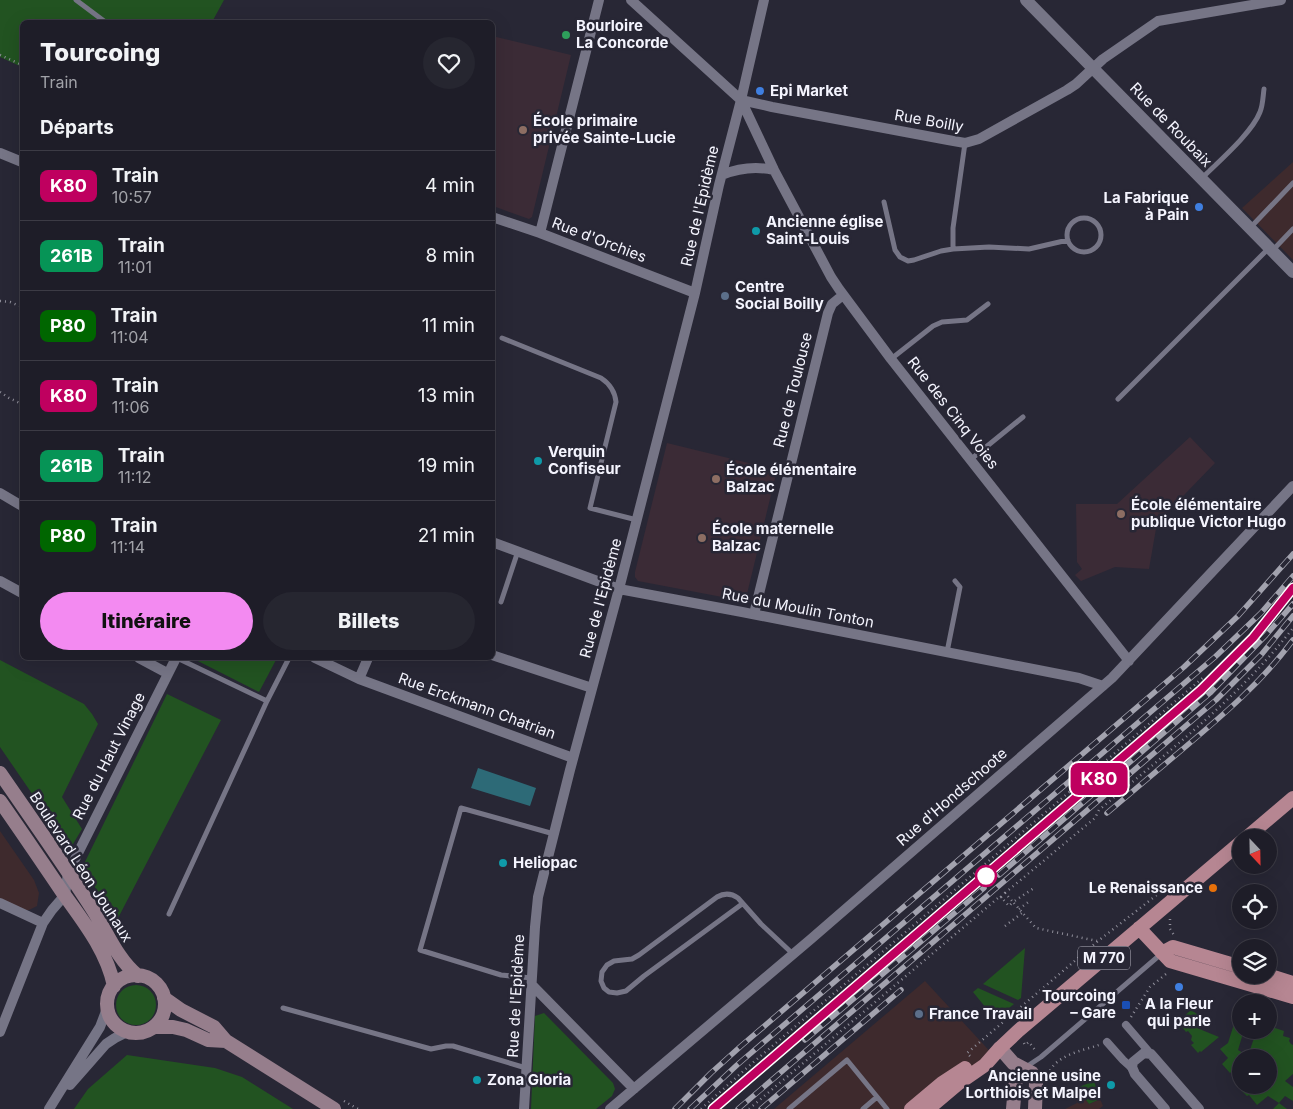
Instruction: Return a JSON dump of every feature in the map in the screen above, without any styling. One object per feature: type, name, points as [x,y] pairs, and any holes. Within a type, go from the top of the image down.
[{"type":"main road","name":"Boulevard Léon Jouhaux","points":[[0,772],[94,912],[120,958],[138,976]]},
{"type":"main road","points":[[1257,829],[1293,798]]},
{"type":"main road","name":"Boulevard Léon Jouhaux","points":[[0,801],[102,952],[112,975],[114,986]]},
{"type":"main road","name":"M 770","points":[[928,1109],[959,1083],[985,1065],[1018,1031],[1232,850]]},
{"type":"main road","points":[[1139,928],[1170,961],[1293,996]]},
{"type":"main road","points":[[1162,953],[1173,947],[1232,964]]},
{"type":"main road","points":[[138,976],[147,978],[155,983],[161,990],[164,998],[164,1012],[160,1020],[154,1027],[141,1033],[128,1032],[120,1028],[109,1014],[108,1006],[110,994],[114,986],[125,978],[138,976]]},
{"type":"main road","points":[[1277,978],[1293,983]]},
{"type":"main road","points":[[164,998],[181,1010],[214,1027],[226,1041],[334,1109]]},
{"type":"main road","points":[[154,1027],[173,1027],[186,1030],[208,1040],[226,1041]]},
{"type":"main road","points":[[1000,1048],[1012,1064],[1032,1073],[1036,1080],[1036,1109]]},
{"type":"main road","name":"M 770","points":[[911,1109],[942,1083],[974,1061],[1000,1048]]},
{"type":"main road","points":[[1013,1109],[1016,1076],[1023,1069]]},
{"type":"street","points":[[540,233],[599,0]]},
{"type":"street","name":"Rue des Cinq Voies","points":[[631,0],[741,100],[774,170],[831,277],[843,295],[891,359],[1129,661]]},
{"type":"street","name":"Rue de l'Epidème","points":[[524,1109],[536,909],[573,758],[620,589],[695,292],[764,0]]},
{"type":"street","name":"Rue de Roubaix","points":[[1026,0],[1293,272]]},
{"type":"street","name":"Rue Boilly","points":[[741,100],[965,143],[978,139],[1045,104],[1076,84],[1093,68],[1158,21],[1281,0]]},
{"type":"street","points":[[0,153],[20,161]]},
{"type":"street","points":[[722,175],[749,167],[774,170]]},
{"type":"street","name":"Rue d'Orchies","points":[[495,218],[540,233],[695,292]]},
{"type":"street","name":"Rue de Toulouse","points":[[754,614],[828,313],[832,304],[843,295]]},
{"type":"street","name":"Rue d'Hondschoote","points":[[610,1109],[793,955],[1103,686],[1129,661],[1293,486]]},
{"type":"street","points":[[0,494],[20,505]]},
{"type":"street","name":"Rue du Moulin Tonton","points":[[495,543],[620,589],[1079,678],[1103,686]]},
{"type":"street","points":[[0,581],[20,592]]},
{"type":"street","points":[[495,656],[592,688]]},
{"type":"street","points":[[142,660],[167,674]]},
{"type":"street","name":"Rue du Haut Vinage","points":[[65,896],[68,873],[175,660]]},
{"type":"street","name":"Rue Erckmann Chatrian","points":[[319,660],[359,678],[573,758]]},
{"type":"street","points":[[359,678],[367,660]]},
{"type":"street","points":[[0,1032],[43,923],[65,896]]},
{"type":"street","points":[[0,903],[43,923]]},
{"type":"street","points":[[532,982],[634,1089]]},
{"type":"street","points":[[50,1109],[93,1038],[108,1006]]},
{"type":"street","points":[[1126,1026],[1199,1109]]},
{"type":"street","points":[[50,1109],[103,1048],[112,1040],[128,1032]]},
{"type":"street","points":[[1107,1042],[1133,1069]]},
{"type":"street","points":[[1150,1053],[1143,1054],[1134,1060],[1132,1063],[1133,1069],[1135,1074],[1165,1109]]},
{"type":"lane","points":[[76,0],[103,20]]},
{"type":"lane","points":[[1201,178],[1254,123],[1260,111],[1264,89]]},
{"type":"lane","points":[[953,249],[953,228],[965,143]]},
{"type":"lane","points":[[1249,228],[1293,183]]},
{"type":"lane","points":[[884,202],[893,245],[897,254],[908,260],[953,249],[989,246],[1029,249],[1068,240]]},
{"type":"lane","points":[[1088,218],[1092,220],[1100,230],[1101,239],[1099,243],[1089,251],[1076,250],[1068,240],[1067,232],[1069,227],[1079,219],[1088,218]]},
{"type":"lane","points":[[1118,399],[1293,229]]},
{"type":"lane","points":[[891,359],[932,326],[942,322],[967,320],[988,304]]},
{"type":"lane","points":[[502,338],[601,378],[608,384],[614,393],[616,402],[590,508],[637,520]]},
{"type":"lane","points":[[970,460],[1023,417]]},
{"type":"lane","points":[[501,602],[518,552]]},
{"type":"lane","points":[[947,652],[960,587],[955,581]]},
{"type":"lane","points":[[180,660],[267,701]]},
{"type":"lane","points":[[169,914],[267,701],[288,660]]},
{"type":"lane","points":[[532,982],[420,950],[461,808],[554,834]]},
{"type":"lane","points":[[742,904],[626,991],[617,994],[609,992],[604,988],[601,981],[602,972],[607,965],[614,961],[632,959],[639,955],[717,897],[726,894],[734,896],[742,904],[793,955]]},
{"type":"lane","points":[[1023,1069],[1041,1057],[1162,953]]},
{"type":"lane","points":[[283,1008],[431,1049],[454,1046],[527,1068]]},
{"type":"lane","points":[[789,1109],[847,1060],[887,1109]]},
{"type":"lane","points":[[863,1109],[877,1097]]},
{"type":"path","points":[[0,55],[20,64]]},
{"type":"path","points":[[0,302],[10,302],[20,306]]},
{"type":"path","points":[[0,392],[20,403]]},
{"type":"path","points":[[749,1109],[1095,818],[1098,810],[1211,716],[1251,677],[1293,628]]},
{"type":"path","points":[[701,1109],[748,1066],[1205,676]]},
{"type":"path","points":[[1001,897],[1009,906],[1034,888]]},
{"type":"path","points":[[967,1053],[1098,941],[1036,928],[1005,893]]},
{"type":"path","points":[[1019,909],[1031,900]]},
{"type":"path","points":[[1005,926],[1022,913]]},
{"type":"path","points":[[1172,915],[1170,928],[1173,934],[1181,939],[1179,949]]},
{"type":"path","points":[[1114,960],[1132,967]]},
{"type":"path","points":[[1021,1040],[1025,1045],[1029,1042],[1035,1050]]},
{"type":"shaded area","name":"École primaire privée Sainte-Lucie","points":[[495,37],[571,55],[532,217],[529,219],[495,207]]},
{"type":"shaded area","points":[[1293,162],[1293,260],[1242,208]]},
{"type":"shaded area","name":"École élémentaire publique Victor Hugo","points":[[1190,437],[1215,463],[1157,523],[1149,569],[1115,567],[1081,581],[1075,575],[1082,569],[1077,562],[1076,504],[1117,504]]},
{"type":"shaded area","name":"École maternelle Balzac","points":[[667,443],[777,470],[746,598],[738,600],[638,581],[635,577]]},
{"type":"shaded area","points":[[0,831],[34,880],[39,893],[37,906],[29,910],[24,910],[0,899]]},
{"type":"shaded area","points":[[925,981],[996,1058],[938,1109],[774,1109]]},
{"type":"shaded area","points":[[1081,1093],[1089,1104],[1100,1099],[1103,1106],[1099,1109],[1065,1109],[1077,1103],[1075,1096]]},
{"type":"green space","points":[[0,0],[224,0],[213,20],[20,20],[20,66],[0,57]]},
{"type":"green space","points":[[0,660],[84,704],[98,724],[62,797],[82,829],[70,849],[0,747]]},
{"type":"green space","points":[[196,660],[276,660],[259,692]]},
{"type":"green space","points":[[167,694],[221,720],[117,920],[82,868]]},
{"type":"green space","points":[[1025,948],[1021,998],[1018,1000],[983,984]]},
{"type":"green space","points":[[140,985],[147,988],[153,994],[156,1005],[155,1013],[147,1022],[140,1025],[132,1025],[125,1022],[117,1013],[116,1001],[119,994],[128,986]]},
{"type":"green space","points":[[978,988],[1014,1004],[995,1019],[973,992]]},
{"type":"green space","points":[[1191,1010],[1200,1016],[1197,1028],[1219,1037],[1198,1053],[1191,1045],[1194,1043],[1191,1040],[1192,1036],[1182,1027],[1179,1029],[1175,1024]]},
{"type":"green space","points":[[544,1013],[613,1083],[615,1089],[612,1096],[596,1109],[531,1109],[535,1016]]},
{"type":"green space","points":[[1277,1029],[1284,1031],[1283,1036],[1290,1038],[1289,1041],[1293,1045],[1293,1074],[1285,1081],[1293,1087],[1293,1101],[1285,1096],[1279,1103],[1268,1096],[1257,1105],[1249,1095],[1245,1094],[1277,1094],[1277,1049],[1250,1049],[1254,1039],[1277,1039]]},
{"type":"green space","points":[[1232,1030],[1232,1039],[1241,1039],[1238,1049],[1232,1049],[1232,1071],[1230,1073],[1222,1064],[1228,1058],[1220,1049],[1228,1043]]},
{"type":"green space","points":[[127,1055],[215,1068],[242,1077],[293,1109],[74,1109],[88,1089]]},
{"type":"green space","points":[[1094,1081],[1100,1099],[1089,1104],[1079,1087]]},
{"type":"green space","points":[[1279,1103],[1287,1109],[1273,1109]]},
{"type":"water","points":[[478,768],[536,788],[530,806],[471,788]]},
{"type":"railway","points":[[675,1109],[741,1046],[1184,667],[1238,616],[1293,554]]},
{"type":"railway","points":[[690,1109],[737,1065],[1215,657],[1261,613],[1293,576]]},
{"type":"railway","points":[[713,1109],[1160,727],[1230,661],[1293,588]]},
{"type":"railway","points":[[999,875],[1210,693],[1293,604]]},
{"type":"railway","points":[[738,1109],[1216,700],[1261,655],[1293,616]]},
{"type":"railway","points":[[1107,813],[1199,736],[1242,697],[1293,640]]},
{"type":"railway","points":[[805,1040],[984,888]]},
{"type":"railway","points":[[761,1109],[901,990]]},
{"type":"train","name":"K80","points":[[713,1109],[1201,690],[1253,638],[1293,588]]},
{"type":"place","name":"Bourloire La Concorde","points":[[566,35]]},
{"type":"place","name":"Epi Market","points":[[760,91]]},
{"type":"place","name":"École primaire privée Sainte-Lucie","points":[[523,130]]},
{"type":"place","name":"La Fabrique à Pain","points":[[1199,207]]},
{"type":"place","name":"Ancienne église Saint-Louis","points":[[756,231]]},
{"type":"place","name":"Centre Social Boilly","points":[[725,296]]},
{"type":"place","name":"Verquin Confiseur","points":[[538,461]]},
{"type":"place","name":"École élémentaire Balzac","points":[[716,479]]},
{"type":"place","name":"École élémentaire publique Victor Hugo","points":[[1121,514]]},
{"type":"place","name":"École maternelle Balzac","points":[[702,538]]},
{"type":"place","name":"Heliopac","points":[[503,863]]},
{"type":"place","name":"Le Renaissance","points":[[1213,888]]},
{"type":"place","name":"A la Fleur qui parle","points":[[1179,987]]},
{"type":"place","name":"Tourcoing – Gare","points":[[1126,1005]]},
{"type":"place","name":"France Travail","points":[[919,1014]]},
{"type":"place","name":"Zona Gloria","points":[[477,1080]]},
{"type":"place","name":"Ancienne usine Lorthiois et Malpel","points":[[1111,1085]]}]
